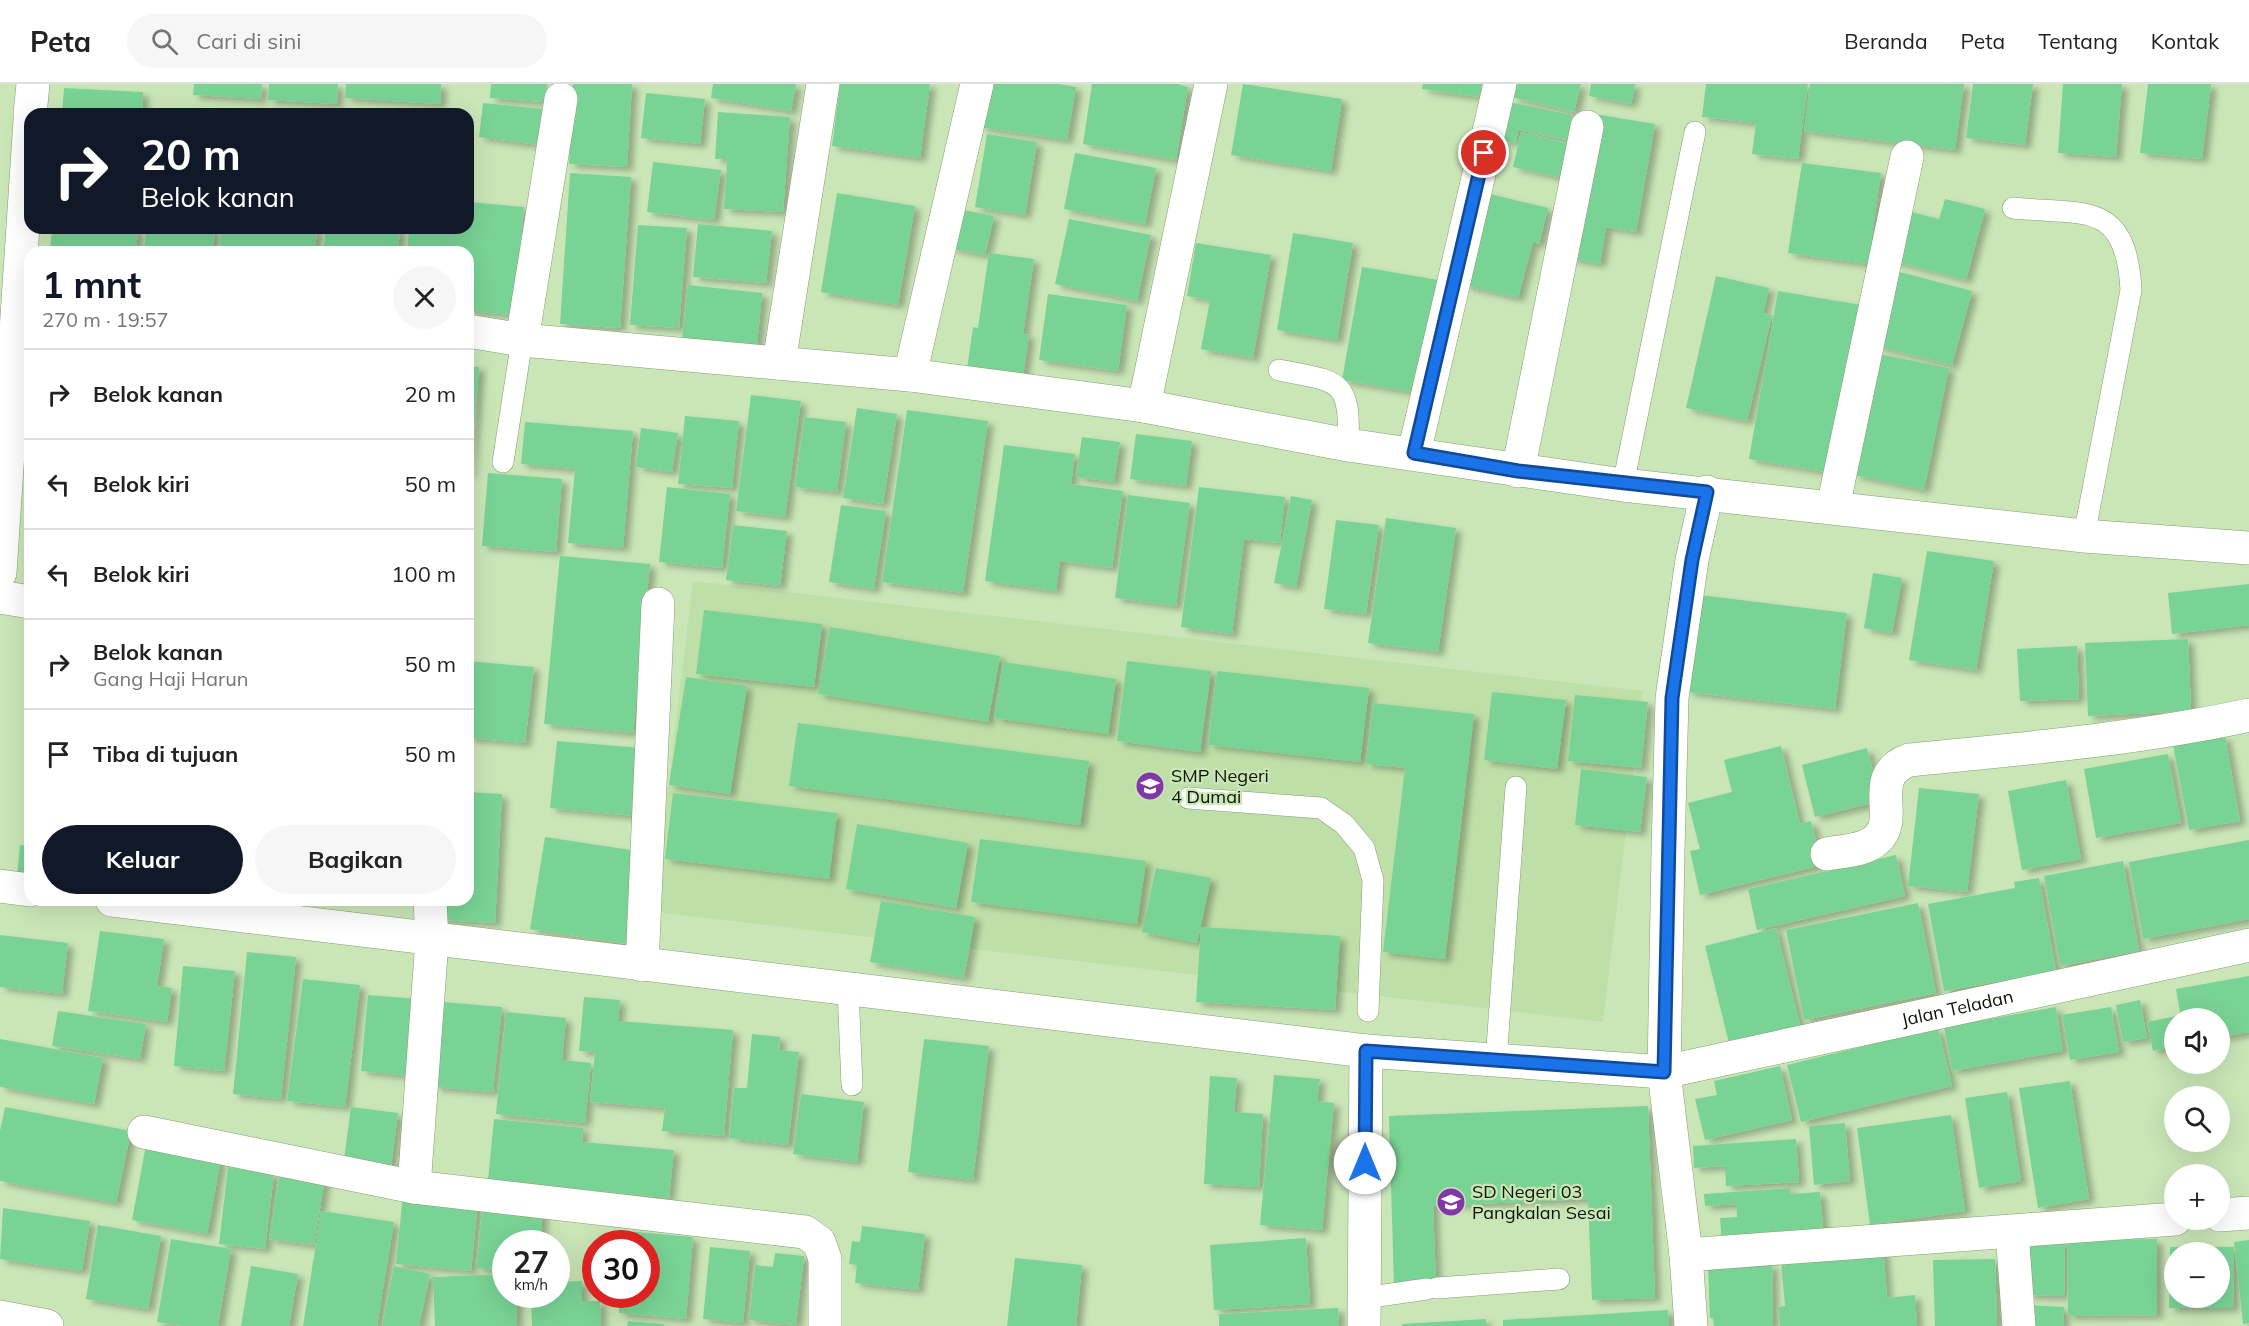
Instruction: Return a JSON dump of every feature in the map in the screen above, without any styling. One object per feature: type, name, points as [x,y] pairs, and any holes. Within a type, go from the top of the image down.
[{"type":"street","points":[[31,108],[33,84]]},
{"type":"street","points":[[779,363],[823,84]]},
{"type":"street","points":[[910,375],[977,84]]},
{"type":"street","points":[[1144,406],[1211,84]]},
{"type":"street","points":[[1414,453],[1500,84]]},
{"type":"street","points":[[522,340],[561,99]]},
{"type":"street","points":[[1518,471],[1587,127]]},
{"type":"street","points":[[1833,507],[1907,157]]},
{"type":"street","points":[[0,573],[24,276]]},
{"type":"street","points":[[474,332],[522,340],[910,375],[1144,406],[1348,445],[1414,453],[1518,471],[1623,484],[2084,536],[2249,548]]},
{"type":"street","points":[[1690,1326],[1686,1255],[1664,1072],[1672,698],[1692,560],[1707,492]]},
{"type":"street","points":[[0,597],[24,601]]},
{"type":"street","points":[[642,965],[658,604]]},
{"type":"street","points":[[1827,854],[1861,848],[1875,842],[1884,832],[1887,778],[1891,770],[1909,760],[2051,746],[2213,723],[2249,715]]},
{"type":"street","points":[[0,886],[24,889]]},
{"type":"street","name":"Jalan Teladan","points":[[160,906],[848,990],[1367,1030],[1496,1061],[1664,1072],[2249,945]]},
{"type":"street","points":[[414,1187],[432,940],[430,906]]},
{"type":"street","points":[[1364,1312],[1367,1030]]},
{"type":"street","points":[[144,1132],[414,1187],[805,1232],[819,1242],[825,1259],[825,1326]]},
{"type":"street","points":[[2230,1214],[2249,1213]]},
{"type":"street","points":[[1686,1255],[2164,1220]]},
{"type":"street","points":[[2012,1232],[2019,1326]]},
{"type":"street","points":[[0,1317],[47,1326]]},
{"type":"lane","points":[[1623,484],[1695,132]]},
{"type":"lane","points":[[2013,208],[2096,216],[2114,227],[2129,261],[2131,290],[2084,536]]},
{"type":"lane","points":[[503,462],[522,340]]},
{"type":"lane","points":[[1279,370],[1331,380],[1341,390],[1350,412],[1348,445]]},
{"type":"lane","points":[[1496,1061],[1516,787]]},
{"type":"lane","points":[[1188,798],[1321,808],[1344,824],[1364,848],[1373,880],[1367,1030]]},
{"type":"lane","points":[[848,990],[852,1085]]},
{"type":"lane","points":[[1364,1312],[1432,1289],[1559,1279]]},
{"type":"shaded area","name":"SMP Negeri 4 Dumai","points":[[693,581],[1643,691],[1603,1022],[653,912]]},
{"type":"building","points":[[194,84],[262,84],[261,99],[193,95]]},
{"type":"building","points":[[269,84],[338,84],[337,104],[268,100]]},
{"type":"building","points":[[346,84],[441,84],[440,104],[345,98]]},
{"type":"building","points":[[491,84],[547,84],[545,102],[490,98]]},
{"type":"building","points":[[573,84],[632,84],[627,167],[569,164]]},
{"type":"building","points":[[713,84],[796,84],[791,111],[711,98]]},
{"type":"building","points":[[840,84],[930,84],[920,158],[832,146]]},
{"type":"building","points":[[987,84],[1059,84],[1076,87],[1067,140],[980,127]]},
{"type":"building","points":[[1092,84],[1177,84],[1188,87],[1176,160],[1083,144]]},
{"type":"building","points":[[1243,84],[1342,99],[1331,171],[1231,155]]},
{"type":"building","points":[[1423,84],[1482,84],[1480,97],[1422,89]]},
{"type":"building","points":[[1516,84],[1581,84],[1574,112],[1512,97]]},
{"type":"building","points":[[1591,84],[1635,84],[1631,104],[1589,96]]},
{"type":"building","points":[[1706,84],[1808,84],[1798,159],[1752,154],[1756,123],[1702,117]]},
{"type":"building","points":[[1810,84],[1964,84],[1955,150],[1804,131]]},
{"type":"building","points":[[1973,84],[2033,84],[2025,145],[1966,138]]},
{"type":"building","points":[[2063,84],[2122,84],[2116,157],[2058,153]]},
{"type":"building","points":[[2148,84],[2211,84],[2202,159],[2140,153]]},
{"type":"building","points":[[64,88],[143,92],[142,108],[62,108]]},
{"type":"building","points":[[646,93],[705,99],[700,144],[641,138]]},
{"type":"building","points":[[1509,102],[1572,115],[1567,140],[1518,130],[1516,143],[1501,140]]},
{"type":"building","points":[[483,103],[544,109],[539,145],[479,137]]},
{"type":"building","points":[[718,112],[790,117],[783,212],[724,209],[727,159],[715,159]]},
{"type":"building","points":[[1594,114],[1655,124],[1636,232],[1606,227],[1600,264],[1569,258]]},
{"type":"building","points":[[1521,132],[1571,144],[1563,178],[1513,167]]},
{"type":"building","points":[[987,134],[1037,142],[1025,215],[975,207]]},
{"type":"building","points":[[1075,153],[1156,168],[1145,224],[1064,209]]},
{"type":"building","points":[[653,162],[721,170],[714,220],[647,212]]},
{"type":"building","points":[[1802,163],[1881,173],[1868,264],[1788,253]]},
{"type":"building","points":[[570,173],[631,177],[620,328],[560,324]]},
{"type":"building","points":[[837,193],[915,206],[898,305],[821,292]]},
{"type":"building","points":[[1486,193],[1548,208],[1539,244],[1533,242],[1518,298],[1463,285]]},
{"type":"building","points":[[1945,199],[1985,209],[1966,280],[1889,260],[1903,210],[1939,219]]},
{"type":"building","points":[[474,203],[524,207],[514,315],[474,312],[474,246],[408,246],[408,234],[474,234]]},
{"type":"building","points":[[958,209],[994,216],[985,255],[950,248]]},
{"type":"building","points":[[1069,219],[1151,235],[1137,301],[1055,284]]},
{"type":"building","points":[[698,224],[772,231],[766,283],[693,277]]},
{"type":"building","points":[[638,225],[687,228],[679,328],[630,325]]},
{"type":"building","points":[[1293,233],[1353,243],[1337,340],[1277,330]]},
{"type":"building","points":[[51,234],[138,234],[136,246],[50,246]]},
{"type":"building","points":[[146,234],[214,234],[214,246],[144,246]]},
{"type":"building","points":[[220,234],[316,234],[316,246],[220,246]]},
{"type":"building","points":[[325,234],[400,234],[398,246],[324,246]]},
{"type":"building","points":[[1196,243],[1271,255],[1253,358],[1201,349],[1210,300],[1187,296]]},
{"type":"building","points":[[989,253],[1034,259],[1023,334],[1029,335],[1023,377],[967,369],[973,327],[978,328]]},
{"type":"building","points":[[1362,267],[1438,280],[1418,393],[1342,380]]},
{"type":"building","points":[[1896,271],[1972,291],[1952,365],[1875,346]]},
{"type":"building","points":[[1716,276],[1769,288],[1763,313],[1772,315],[1747,421],[1686,408]]},
{"type":"building","points":[[688,285],[762,293],[757,345],[682,338]]},
{"type":"building","points":[[1778,291],[1861,305],[1832,473],[1749,459]]},
{"type":"building","points":[[1048,294],[1127,305],[1118,371],[1039,360]]},
{"type":"building","points":[[1879,354],[1949,368],[1924,490],[1854,475]]},
{"type":"building","points":[[474,367],[479,367],[474,428]]},
{"type":"building","points":[[751,395],[801,401],[785,517],[736,511]]},
{"type":"building","points":[[857,408],[897,414],[883,504],[843,498]]},
{"type":"building","points":[[907,410],[988,421],[963,593],[882,582]]},
{"type":"building","points":[[685,416],[739,421],[732,488],[678,484]]},
{"type":"building","points":[[804,417],[846,422],[837,492],[795,487]]},
{"type":"building","points":[[525,422],[633,431],[623,548],[568,543],[575,469],[521,464]]},
{"type":"building","points":[[641,428],[678,433],[672,472],[636,467]]},
{"type":"building","points":[[1136,434],[1192,441],[1186,486],[1130,479]]},
{"type":"building","points":[[1082,437],[1120,442],[1114,482],[1076,477]]},
{"type":"building","points":[[1004,445],[1075,454],[1071,484],[1123,491],[1112,568],[1060,561],[1056,591],[985,581]]},
{"type":"building","points":[[488,473],[562,479],[556,552],[482,546]]},
{"type":"building","points":[[667,487],[730,494],[722,568],[659,562]]},
{"type":"building","points":[[1199,487],[1285,497],[1280,543],[1244,539],[1232,634],[1181,627]]},
{"type":"building","points":[[1128,495],[1190,503],[1176,606],[1115,598]]},
{"type":"building","points":[[1291,496],[1312,500],[1296,587],[1274,583]]},
{"type":"building","points":[[841,505],[886,511],[874,589],[829,582]]},
{"type":"building","points":[[1386,518],[1456,528],[1438,652],[1368,643]]},
{"type":"building","points":[[1336,520],[1379,525],[1366,614],[1324,609]]},
{"type":"building","points":[[733,525],[787,531],[780,586],[726,580]]},
{"type":"building","points":[[1927,551],[1994,561],[1976,670],[1909,660]]},
{"type":"building","points":[[560,556],[650,564],[633,733],[544,724]]},
{"type":"building","points":[[1873,573],[1902,578],[1892,633],[1864,628]]},
{"type":"building","points":[[2249,584],[2249,625],[2172,634],[2168,593]]},
{"type":"building","points":[[1699,595],[1847,613],[1835,709],[1687,692]]},
{"type":"building","points":[[704,610],[822,624],[814,687],[696,674]]},
{"type":"building","points":[[830,627],[1000,656],[988,722],[818,694]]},
{"type":"building","points":[[2188,639],[2191,711],[2088,716],[2085,643]]},
{"type":"building","points":[[2077,646],[2079,699],[2020,701],[2017,649]]},
{"type":"building","points":[[1127,661],[1211,671],[1200,752],[1117,741]]},
{"type":"building","points":[[474,662],[534,667],[525,743],[474,739]]},
{"type":"building","points":[[1003,662],[1116,679],[1108,734],[994,718]]},
{"type":"building","points":[[1217,671],[1369,688],[1360,762],[1208,745]]},
{"type":"building","points":[[686,677],[747,686],[730,794],[669,785]]},
{"type":"building","points":[[1492,692],[1566,700],[1557,769],[1484,760]]},
{"type":"building","points":[[1575,695],[1648,702],[1641,768],[1568,761]]},
{"type":"building","points":[[1373,703],[1474,714],[1445,959],[1383,952],[1405,768],[1366,764]]},
{"type":"building","points":[[798,723],[1089,761],[1080,825],[789,786]]},
{"type":"building","points":[[2225,736],[2240,821],[2189,830],[2173,745]]},
{"type":"building","points":[[557,741],[641,748],[635,816],[550,808]]},
{"type":"building","points":[[1781,746],[1800,824],[1811,821],[1822,865],[1700,895],[1690,851],[1700,849],[1688,803],[1732,792],[1724,760]]},
{"type":"building","points":[[1867,748],[1881,801],[1815,817],[1802,765]]},
{"type":"building","points":[[2168,754],[2181,823],[2096,838],[2084,769]]},
{"type":"building","points":[[1581,769],[1647,777],[1640,832],[1575,825]]},
{"type":"building","points":[[2066,780],[2081,859],[2022,870],[2008,791]]},
{"type":"building","points":[[1919,788],[1979,794],[1967,892],[1908,886]]},
{"type":"building","points":[[474,792],[502,794],[495,923],[440,920],[441,906],[474,906]]},
{"type":"building","points":[[673,793],[837,813],[829,879],[665,859]]},
{"type":"building","points":[[857,824],[968,843],[956,908],[846,889]]},
{"type":"building","points":[[545,837],[643,852],[628,944],[530,929]]},
{"type":"building","points":[[980,839],[1146,861],[1137,924],[971,902]]},
{"type":"building","points":[[2249,840],[2249,919],[2143,939],[2129,862]]},
{"type":"building","points":[[20,845],[24,845],[24,878],[17,877]]},
{"type":"building","points":[[1896,855],[1905,896],[1757,930],[1748,889]]},
{"type":"building","points":[[2123,861],[2139,951],[2060,966],[2044,876]]},
{"type":"building","points":[[1156,868],[1211,878],[1197,943],[1142,932]]},
{"type":"building","points":[[2039,878],[2056,971],[1944,991],[1928,904],[2015,888],[2014,882]]},
{"type":"building","points":[[881,901],[975,917],[964,978],[870,962]]},
{"type":"building","points":[[1918,903],[1936,993],[1804,1020],[1786,930]]},
{"type":"building","points":[[1201,927],[1340,936],[1335,1010],[1196,1002]]},
{"type":"building","points":[[1776,928],[1800,1025],[1729,1043],[1705,946]]},
{"type":"building","points":[[100,931],[164,939],[157,986],[172,988],[167,1022],[88,1011]]},
{"type":"building","points":[[0,935],[68,943],[62,994],[0,987]]},
{"type":"building","points":[[247,952],[296,957],[281,1099],[233,1094]]},
{"type":"building","points":[[183,966],[235,971],[224,1071],[174,1066]]},
{"type":"building","points":[[2249,976],[2249,1032],[2230,1035],[2230,1008],[2179,1008],[2176,989]]},
{"type":"building","points":[[303,979],[360,985],[345,1107],[287,1101]]},
{"type":"building","points":[[368,995],[418,999],[410,1076],[361,1071]]},
{"type":"building","points":[[584,997],[620,1000],[618,1021],[733,1030],[724,1136],[662,1131],[665,1108],[590,1102],[595,1052],[579,1051]]},
{"type":"building","points":[[2140,1000],[2147,1038],[2123,1042],[2116,1005]]},
{"type":"building","points":[[442,1002],[502,1007],[493,1092],[434,1087]]},
{"type":"building","points":[[2056,1007],[2063,1051],[1952,1071],[1944,1027]]},
{"type":"building","points":[[2111,1007],[2119,1052],[2070,1060],[2062,1015]]},
{"type":"building","points":[[58,1011],[146,1024],[140,1059],[52,1046]]},
{"type":"building","points":[[506,1012],[566,1018],[562,1060],[591,1063],[585,1123],[496,1114]]},
{"type":"building","points":[[2164,1019],[2164,1048],[2153,1051],[2147,1022]]},
{"type":"building","points":[[1938,1028],[1952,1086],[1801,1122],[1787,1065]]},
{"type":"building","points":[[752,1034],[780,1037],[779,1050],[799,1052],[788,1145],[729,1138],[734,1088],[747,1088]]},
{"type":"building","points":[[0,1039],[103,1058],[94,1104],[0,1087]]},
{"type":"building","points":[[924,1039],[989,1046],[973,1180],[908,1172]]},
{"type":"building","points":[[1780,1066],[1792,1120],[1705,1140],[1695,1099],[1717,1095],[1714,1081]]},
{"type":"building","points":[[1274,1075],[1320,1079],[1317,1101],[1334,1103],[1322,1230],[1260,1225]]},
{"type":"building","points":[[1210,1076],[1237,1078],[1234,1112],[1263,1114],[1259,1187],[1204,1184]]},
{"type":"building","points":[[2070,1081],[2089,1199],[2038,1208],[2019,1088]]},
{"type":"building","points":[[2007,1092],[2021,1181],[1979,1188],[1965,1098]]},
{"type":"building","points":[[801,1094],[864,1102],[857,1162],[793,1154]]},
{"type":"building","name":"SD Negeri 03 Pangkalan Sesai","points":[[1648,1106],[1655,1298],[1592,1300],[1588,1199],[1433,1206],[1436,1283],[1394,1285],[1389,1116]]},
{"type":"building","points":[[5,1107],[131,1131],[116,1203],[0,1181],[0,1131]]},
{"type":"building","points":[[351,1107],[398,1113],[390,1174],[343,1167]]},
{"type":"building","points":[[1951,1115],[1965,1211],[1870,1225],[1857,1128]]},
{"type":"building","points":[[494,1119],[583,1128],[582,1142],[674,1150],[669,1198],[488,1180]]},
{"type":"building","points":[[1845,1123],[1850,1181],[1814,1185],[1809,1126]]},
{"type":"building","points":[[1796,1139],[1799,1182],[1726,1186],[1725,1166],[1694,1168],[1693,1146]]},
{"type":"building","points":[[146,1145],[221,1159],[207,1234],[132,1220]]},
{"type":"building","points":[[228,1167],[274,1173],[265,1249],[219,1244]]},
{"type":"building","points":[[280,1172],[325,1178],[314,1245],[269,1239]]},
{"type":"building","points":[[1790,1188],[1790,1194],[1820,1192],[1824,1242],[1722,1245],[1720,1218],[1737,1217],[1736,1204],[1705,1206],[1704,1194]]},
{"type":"building","points":[[403,1194],[478,1201],[471,1271],[396,1264]]},
{"type":"building","points":[[483,1201],[543,1207],[541,1230],[492,1230],[492,1270],[476,1268]]},
{"type":"building","points":[[3,1208],[90,1221],[82,1271],[0,1259]]},
{"type":"building","points":[[321,1211],[394,1222],[377,1326],[303,1326]]},
{"type":"building","points":[[98,1225],[161,1236],[148,1309],[86,1299]]},
{"type":"building","points":[[862,1226],[925,1234],[918,1290],[855,1283],[857,1265],[849,1264],[852,1241],[860,1242]]},
{"type":"building","points":[[660,1234],[693,1237],[686,1319],[619,1313],[619,1308],[660,1308]]},
{"type":"building","points":[[1306,1238],[1310,1304],[1214,1310],[1210,1245]]},
{"type":"building","points":[[171,1239],[231,1249],[218,1326],[183,1326],[157,1322]]},
{"type":"building","points":[[2028,1239],[2065,1240],[2064,1296],[2027,1295]]},
{"type":"building","points":[[2157,1239],[2157,1315],[2068,1316],[2067,1240]]},
{"type":"building","points":[[2249,1240],[2249,1323],[2243,1324],[2234,1242]]},
{"type":"building","points":[[1883,1246],[1887,1298],[1915,1295],[1917,1326],[1780,1326],[1778,1307],[1785,1306],[1781,1263]]},
{"type":"building","points":[[710,1247],[750,1251],[743,1323],[703,1319]]},
{"type":"building","points":[[2230,1247],[2234,1247],[2233,1308],[2230,1308]]},
{"type":"building","points":[[775,1253],[804,1256],[796,1325],[749,1320],[755,1265],[773,1267]]},
{"type":"building","points":[[1015,1258],[1082,1265],[1076,1326],[1007,1326]]},
{"type":"building","points":[[1995,1259],[1997,1326],[1935,1326],[1933,1260]]},
{"type":"building","points":[[1772,1264],[1773,1326],[1714,1326],[1713,1318],[1710,1318],[1708,1266]]},
{"type":"building","points":[[251,1266],[298,1274],[289,1326],[241,1326]]},
{"type":"building","points":[[394,1266],[430,1274],[419,1326],[382,1326]]},
{"type":"building","points":[[492,1275],[492,1308],[516,1308],[517,1326],[435,1326],[433,1277]]},
{"type":"building","points":[[570,1281],[582,1281],[582,1308],[600,1308],[601,1326],[532,1326],[531,1308],[570,1308]]},
{"type":"building","points":[[2027,1305],[2064,1307],[2063,1326],[2026,1326]]},
{"type":"building","points":[[1338,1308],[1339,1326],[1219,1326],[1219,1314]]},
{"type":"building","points":[[1668,1310],[1669,1326],[1503,1326],[1503,1320]]},
{"type":"building","points":[[1486,1319],[1486,1326],[1402,1326],[1402,1324]]},
{"type":"building","points":[[628,1321],[664,1324],[664,1326],[627,1326]]},
{"type":"place","name":"SMP Negeri 4 Dumai","points":[[1150,786]]},
{"type":"place","name":"SD Negeri 03 Pangkalan Sesai","points":[[1451,1202]]},
{"type":"route","points":[[1365,1163],[1366,1051],[1664,1072],[1668,852],[1672,790],[1672,698],[1692,560],[1707,492],[1518,471],[1414,453],[1484,153]]}]
